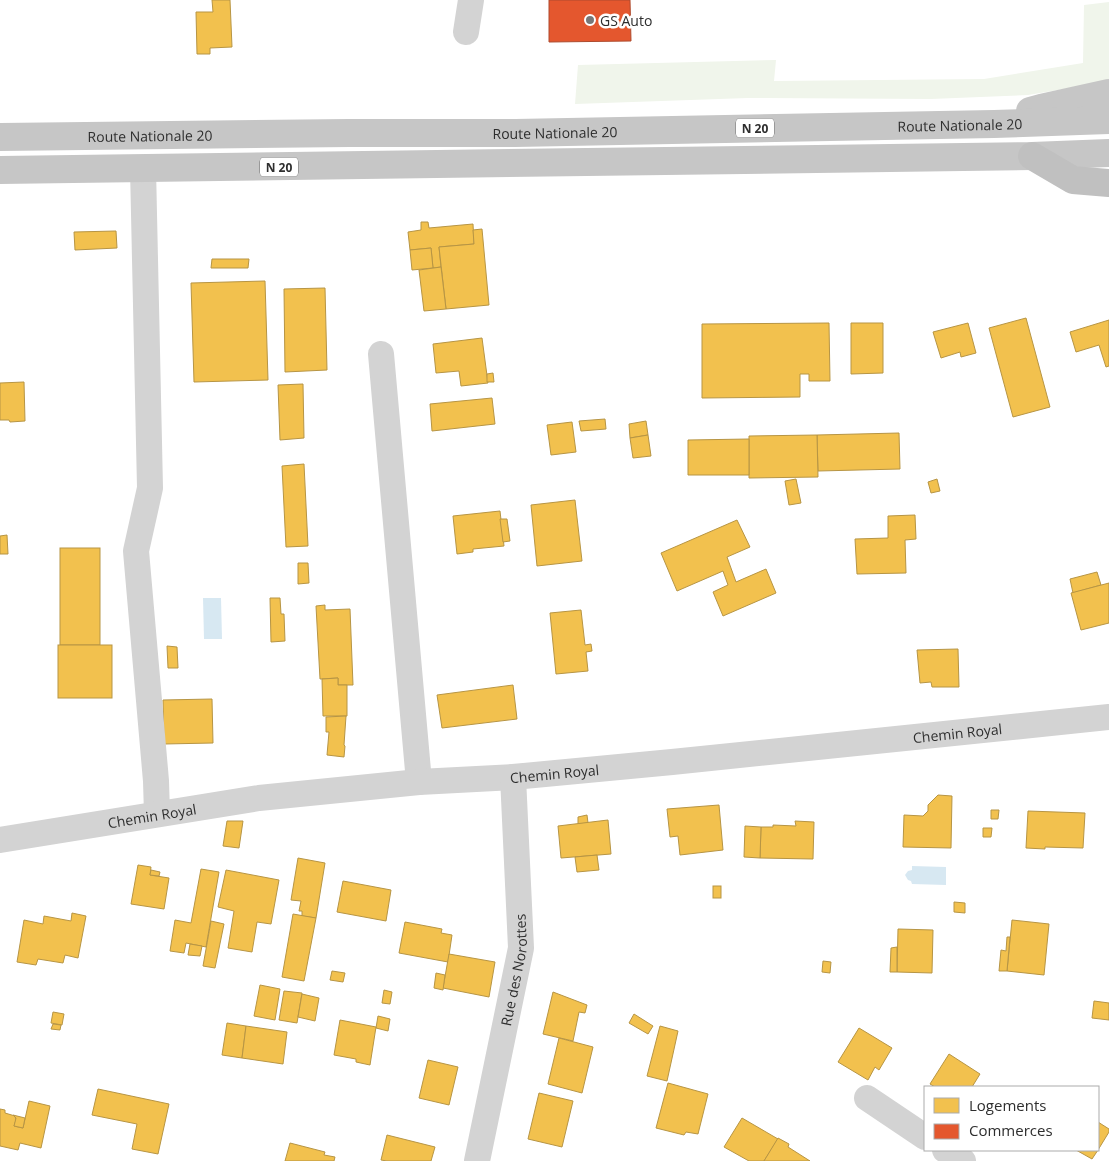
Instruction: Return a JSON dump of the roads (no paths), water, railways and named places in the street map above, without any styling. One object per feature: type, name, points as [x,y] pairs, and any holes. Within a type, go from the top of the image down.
[{"type":"highway","points":[[1032,156],[1072,180],[1109,183]]},
{"type":"main road","points":[[994,124],[1041,108],[1109,93]]},
{"type":"main road","name":"Route Nationale 20","points":[[0,137],[516,133],[1109,120]]},
{"type":"main road","name":"N 20","points":[[0,170],[1032,156],[1109,153]]},
{"type":"street","points":[[466,32],[471,0]]},
{"type":"street","points":[[143,168],[150,488],[136,551],[156,781],[157,814]]},
{"type":"street","points":[[381,354],[419,782]]},
{"type":"street","name":"Chemin Royal","points":[[0,840],[259,798],[419,782],[513,777],[672,762],[1109,716]]},
{"type":"street","name":"Rue des Norottes","points":[[482,1160],[521,948],[513,777]]},
{"type":"street","points":[[867,1098],[924,1135]]},
{"type":"street","points":[[947,1151],[963,1161]]},
{"type":"place","name":"GS Auto","points":[[590,20]]}]
